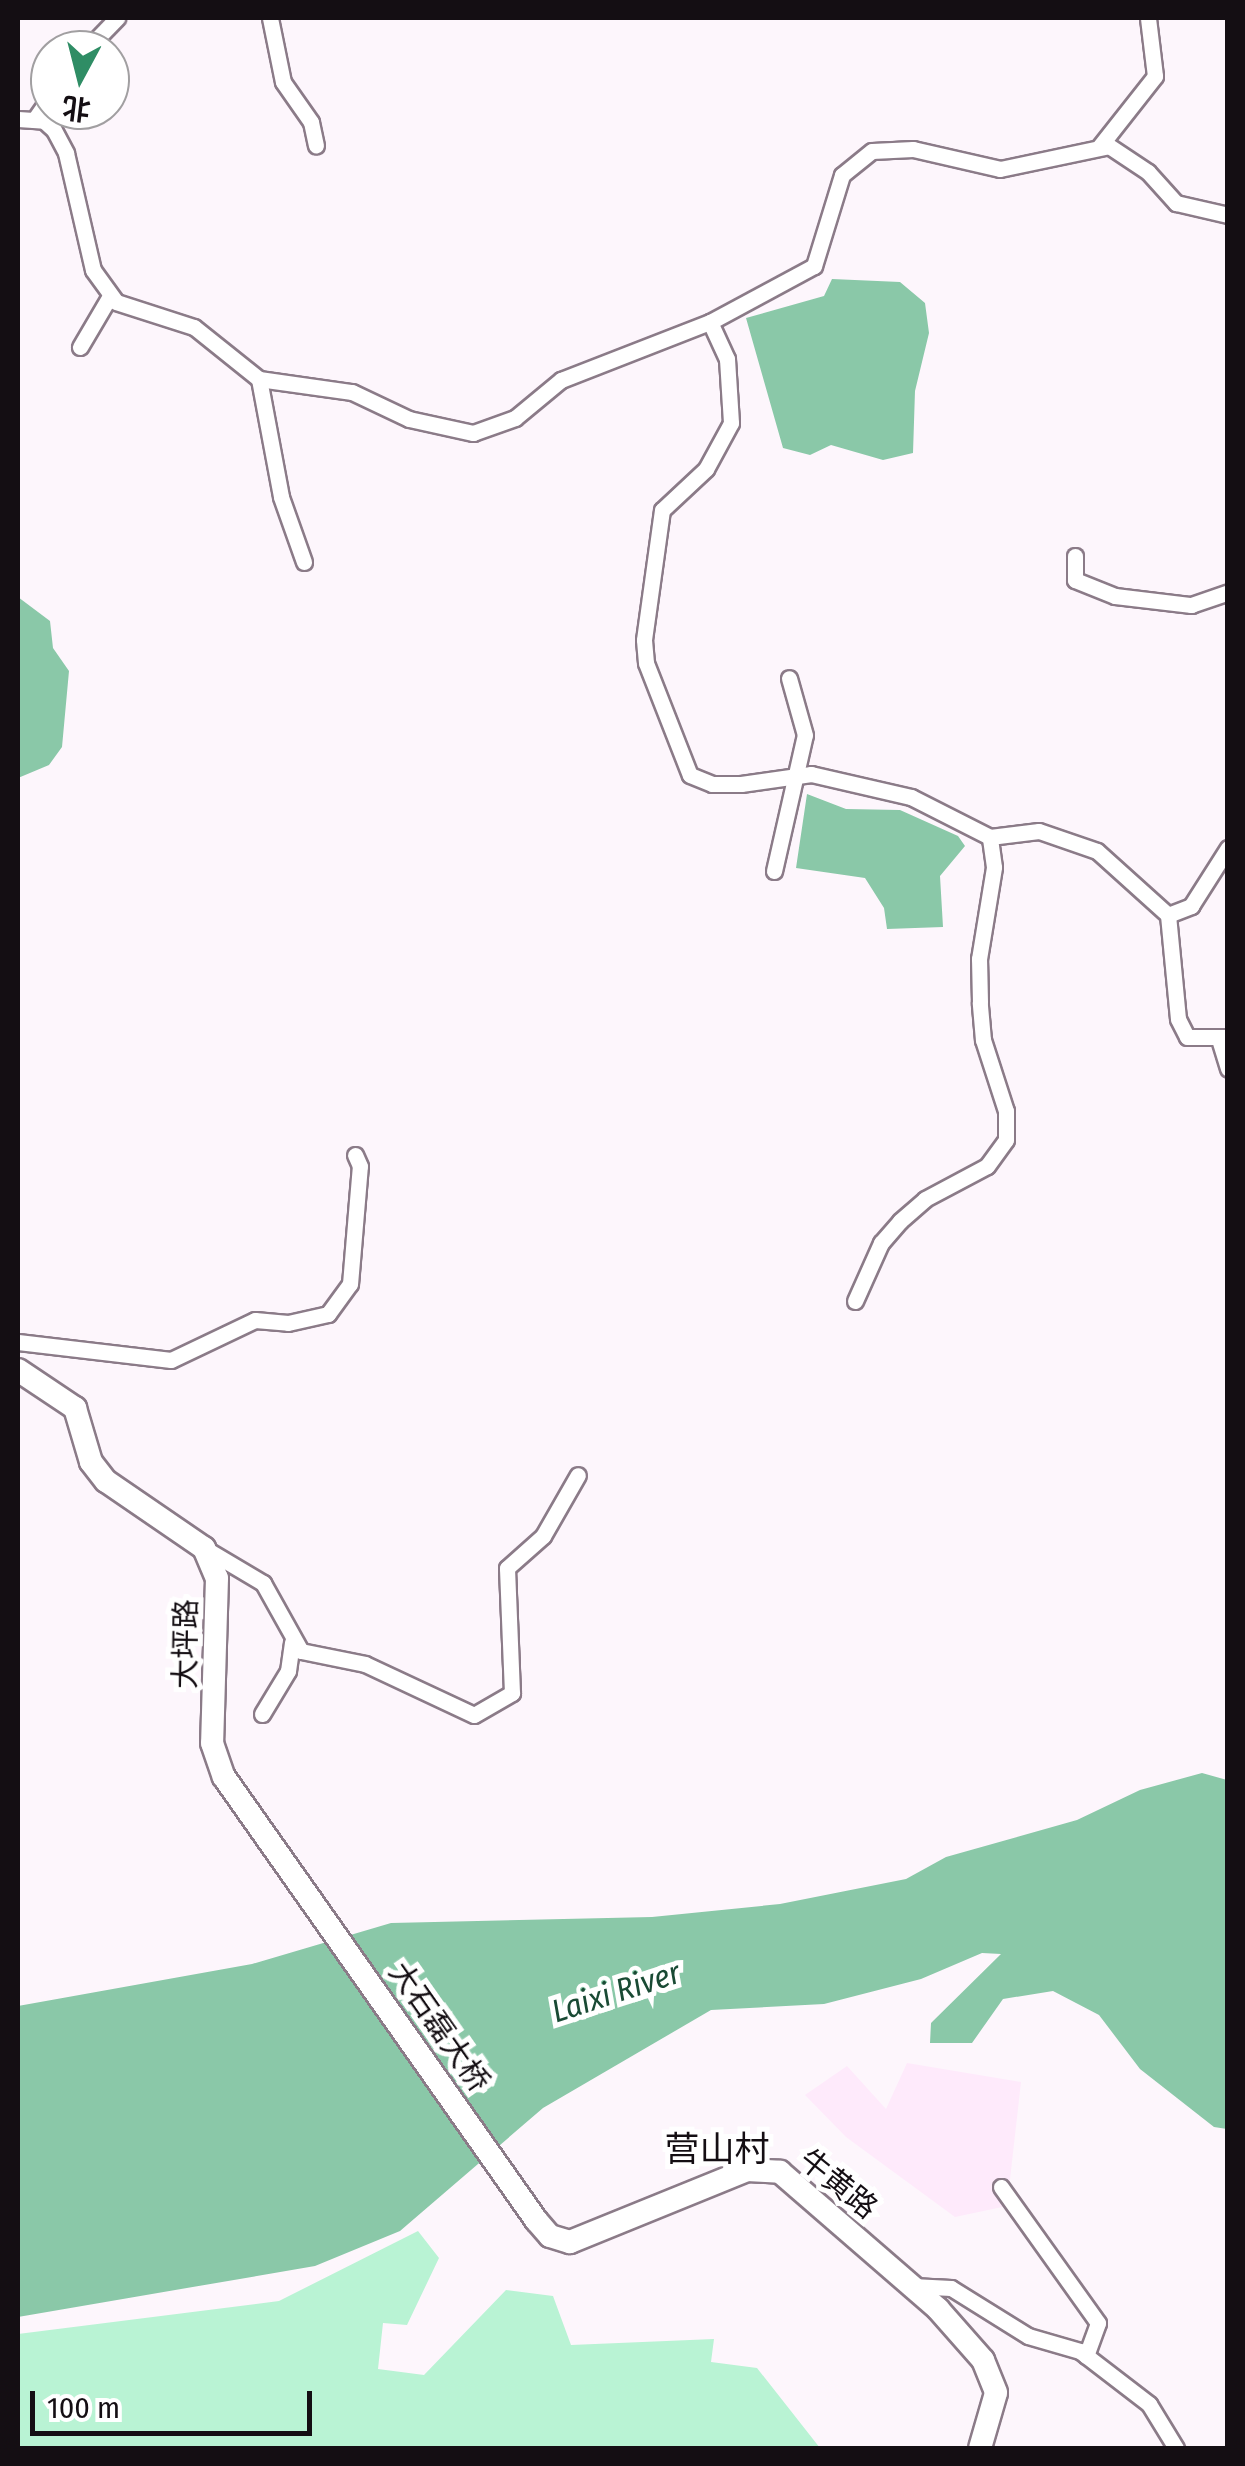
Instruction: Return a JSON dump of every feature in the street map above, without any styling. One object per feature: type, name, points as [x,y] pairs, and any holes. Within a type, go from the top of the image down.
[{"type":"main road","points":[[18,1370],[75,1408],[91,1462],[106,1481],[204,1548]]},
{"type":"main road","name":"大坪路","points":[[204,1548],[217,1578],[212,1743],[224,1777],[292,1868]]},
{"type":"main road","name":"大石磊大桥","points":[[292,1868],[536,2220]]},
{"type":"main road","name":"牛黄路","points":[[536,2220],[550,2236],[581,2239],[764,2168],[791,2180],[912,2286],[969,2343],[995,2382],[995,2407],[980,2448]]},
{"type":"street","points":[[270,18],[282,82],[311,122],[316,145]]},
{"type":"street","points":[[1100,146],[1154,76],[1148,18]]},
{"type":"street","points":[[26,120],[54,130],[66,153],[93,270],[110,296],[194,328],[259,379],[352,392],[409,419],[472,434],[515,418],[561,380],[710,322],[814,266],[842,175],[872,151],[913,149],[1000,169],[1100,146],[1129,156],[1176,204],[1228,216]]},
{"type":"street","points":[[80,347],[110,296]]},
{"type":"street","points":[[710,322],[727,360],[731,423],[706,469],[662,510],[646,663],[690,774],[726,784],[798,776],[883,788],[990,837],[1039,830],[1097,851],[1168,915],[1178,1019],[1186,1037],[1223,1038],[1228,1070]]},
{"type":"street","points":[[259,379],[281,497],[304,562]]},
{"type":"street","points":[[1075,556],[1076,580],[1116,596],[1192,606],[1228,592]]},
{"type":"street","points":[[774,871],[804,736],[789,678]]},
{"type":"street","points":[[855,1301],[881,1243],[900,1221],[924,1199],[987,1166],[1006,1140],[1006,1111],[983,1040],[980,1002],[978,958],[994,867],[990,837]]},
{"type":"street","points":[[1168,915],[1191,906],[1228,848]]},
{"type":"street","points":[[18,1342],[171,1360],[254,1320],[288,1323],[328,1314],[350,1284],[360,1166],[355,1155]]},
{"type":"street","points":[[204,1548],[263,1583],[292,1642],[301,1651],[387,1673],[458,1713],[474,1715],[502,1703],[514,1676],[507,1568],[542,1536],[578,1475]]},
{"type":"street","points":[[262,1714],[288,1671],[292,1642]]},
{"type":"street","points":[[1001,2187],[1098,2323],[1086,2356]]},
{"type":"street","points":[[912,2286],[951,2288],[1028,2336],[1086,2356],[1149,2404],[1176,2448]]},
{"type":"shaded area","points":[[907,2063],[1021,2082],[1007,2206],[955,2217],[846,2137],[805,2095],[847,2066],[886,2109]]},
{"type":"shaded area","points":[[418,2231],[439,2258],[407,2325],[383,2323],[378,2369],[424,2375],[506,2290],[553,2296],[571,2345],[714,2339],[711,2362],[757,2368],[820,2448],[18,2448],[18,2334],[279,2301]]},
{"type":"water","points":[[832,279],[900,282],[925,303],[929,333],[915,391],[913,453],[883,460],[831,445],[810,455],[783,448],[746,318],[824,296]]},
{"type":"water","points":[[18,597],[50,621],[53,648],[69,671],[62,747],[49,765],[18,778]]},
{"type":"water","points":[[807,794],[846,809],[900,810],[958,836],[965,846],[940,876],[943,927],[887,929],[884,908],[865,878],[796,868]]},
{"type":"water","name":"Laixi River","points":[[1202,1773],[1227,1780],[1227,2129],[1214,2127],[1140,2069],[1099,2015],[1053,1991],[1003,1999],[972,2043],[930,2043],[931,2023],[1001,1954],[982,1953],[921,1979],[824,2004],[711,2010],[543,2108],[400,2231],[315,2266],[18,2317],[18,2006],[252,1964],[391,1923],[652,1917],[780,1904],[906,1879],[946,1857],[1077,1820],[1140,1790]]},
{"type":"district","name":"营山村","points":[[717,2149]]}]
